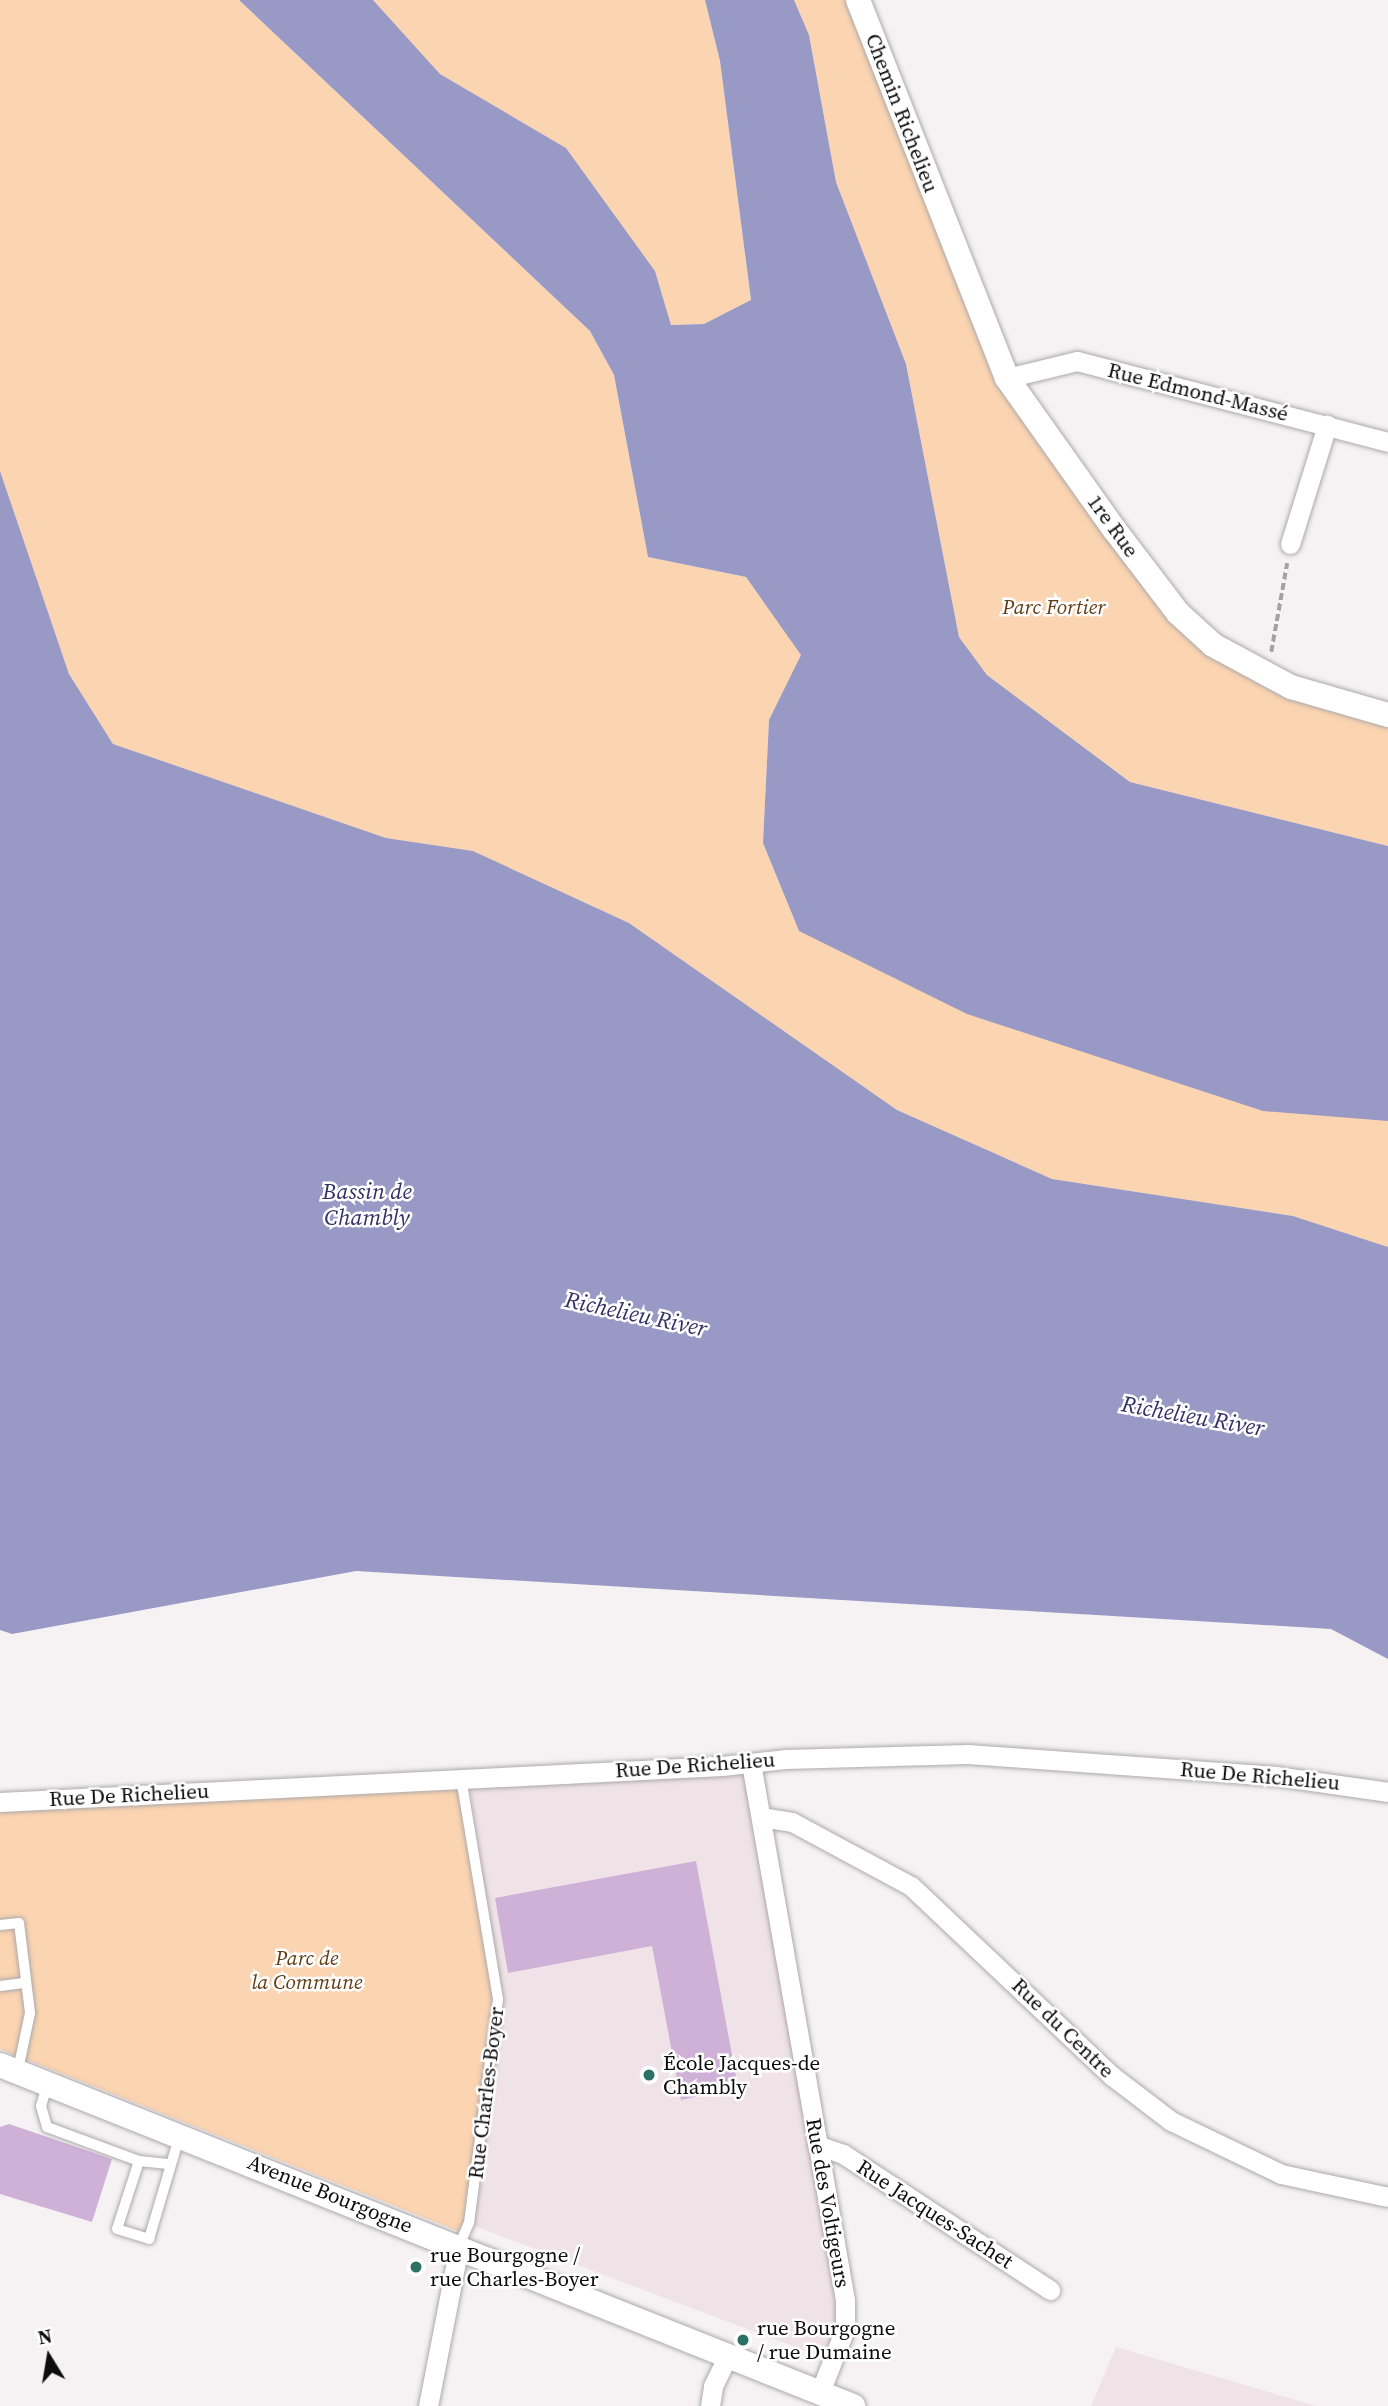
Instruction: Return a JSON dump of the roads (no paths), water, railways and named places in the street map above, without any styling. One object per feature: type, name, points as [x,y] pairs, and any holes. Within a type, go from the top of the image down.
[{"type":"street","name":"Chemin Richelieu","points":[[858,0],[946,226]]},
{"type":"street","name":"1re Rue","points":[[946,226],[1007,378],[1178,613],[1213,645],[1291,687],[1388,715]]},
{"type":"street","name":"Rue Edmond-Massé","points":[[1007,378],[1077,361],[1388,442]]},
{"type":"street","points":[[1290,544],[1326,425]]},
{"type":"street","name":"Rue De Richelieu","points":[[0,1802],[751,1763],[1012,1755],[1310,1779],[1388,1792]]},
{"type":"street","name":"Rue des Voltigeurs","points":[[751,1763],[846,2315],[841,2342],[820,2392]]},
{"type":"street","name":"Rue du Centre","points":[[761,1817],[792,1822],[917,1890],[1112,2076],[1171,2121],[1281,2174],[1388,2197]]},
{"type":"street","name":"Avenue Bourgogne","points":[[9,2067],[853,2406]]},
{"type":"street","name":"Rue Jacques-Sachet","points":[[817,2146],[843,2154],[1050,2290]]},
{"type":"street","name":"Rue Charles-Boyer","points":[[428,2406],[459,2246]]},
{"type":"street","points":[[710,2406],[713,2386],[728,2355]]},
{"type":"lane","name":"Rue Charles-Boyer","points":[[459,2246],[469,2222],[498,1999],[461,1778]]},
{"type":"lane","points":[[0,1925],[19,1923],[30,2013],[9,2067]]},
{"type":"lane","points":[[0,1986],[26,1983]]},
{"type":"lane","points":[[49,2082],[41,2106],[47,2127],[139,2161],[168,2164]]},
{"type":"lane","points":[[139,2161],[117,2229],[149,2239],[168,2164],[181,2134]]},
{"type":"water","points":[[239,0],[373,0],[440,74],[566,148],[655,271],[671,325],[704,324],[751,300],[720,61],[705,0],[794,0],[809,35],[836,182],[906,364],[959,637],[987,675],[1130,782],[1388,846],[1388,1121],[1263,1111],[967,1014],[799,931],[763,843],[769,720],[801,655],[746,577],[648,557],[614,375],[590,331]]},
{"type":"water","name":"Bassin de Chambly","points":[[0,471],[69,674],[113,744],[386,838],[473,851],[629,923],[897,1110],[1052,1179],[1293,1216],[1388,1247],[1388,1659],[1331,1629],[356,1571],[12,1634],[0,1630]]},
{"type":"place","name":"École Jacques-de Chambly","points":[[649,2075]]},
{"type":"place","name":"rue Bourgogne / rue Charles-Boyer","points":[[416,2267]]},
{"type":"place","name":"rue Bourgogne / rue Dumaine","points":[[743,2340]]},
{"type":"park label","name":"Parc Fortier","points":[[1054,607]]},
{"type":"park label","name":"Parc de la Commune","points":[[307,1970]]},
{"type":"water label","name":"Richelieu River","points":[[636,1314]]},
{"type":"water label","name":"Richelieu River","points":[[1193,1416]]}]
